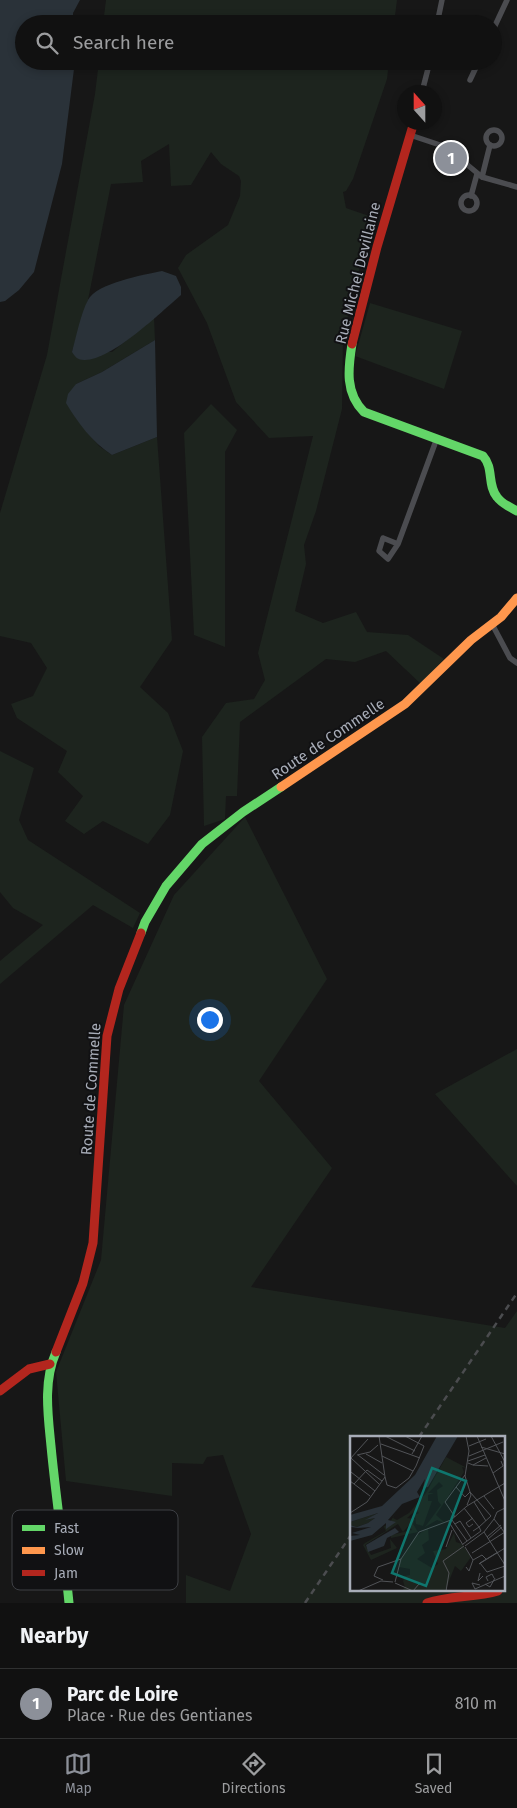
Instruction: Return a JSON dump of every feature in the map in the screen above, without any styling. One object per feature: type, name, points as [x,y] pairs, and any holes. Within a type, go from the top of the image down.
[{"type":"street","points":[[439,15],[442,0]]},
{"type":"street","points":[[500,15],[507,0]]},
{"type":"street","points":[[424,85],[428,70]]},
{"type":"street","points":[[470,80],[475,70]]},
{"type":"street","name":"Rue Michel Devillaine","points":[[412,130],[378,242],[354,335],[349,379],[354,402],[364,412],[437,438],[486,459],[491,468],[494,494],[498,499],[517,511]]},
{"type":"street","points":[[410,135],[446,146],[479,176],[517,187]]},
{"type":"street","points":[[471,196],[490,145]]},
{"type":"street","points":[[398,544],[437,438]]},
{"type":"street","name":"Route de Commelle","points":[[58,1510],[48,1411],[48,1375],[50,1364],[83,1282],[92,1243],[97,1201],[107,1036],[113,1008],[128,964],[155,904],[170,880],[202,844],[242,812],[405,704],[471,640],[501,617],[517,598]]},
{"type":"street","points":[[492,624],[510,658],[517,663]]},
{"type":"street","points":[[0,1391],[30,1369],[50,1364]]},
{"type":"street","name":"Route de Commelle","points":[[68,1590],[69,1603]]},
{"type":"street","points":[[427,1603],[439,1598],[477,1597],[498,1591]]},
{"type":"shaded area","points":[[0,0],[80,0],[73,15],[15,15],[15,70],[74,70],[62,164],[34,272],[19,290],[5,301],[0,302]]},
{"type":"shaded area","points":[[106,0],[397,0],[395,15],[104,15]]},
{"type":"shaded area","points":[[98,70],[388,70],[387,79],[353,179],[346,191],[343,192],[346,208],[372,217],[343,336],[342,409],[316,511],[304,545],[306,564],[295,611],[323,623],[356,612],[367,632],[408,635],[444,659],[422,685],[386,651],[355,662],[326,659],[240,722],[237,796],[226,796],[225,819],[204,826],[202,737],[226,703],[254,699],[265,680],[258,653],[313,436],[269,438],[236,402],[207,323],[178,268],[186,255],[228,225],[240,196],[241,181],[239,176],[221,164],[211,152],[191,185],[171,186],[169,144],[141,161],[143,182],[111,184],[88,300],[72,352],[112,352],[154,318],[155,340],[102,372],[76,384],[75,417],[99,446],[112,455],[157,437],[172,640],[140,687],[168,713],[183,751],[170,815],[148,844],[103,821],[84,834],[65,821],[83,796],[58,772],[67,751],[17,718],[11,704],[33,696],[47,668],[31,643],[0,636],[0,513],[47,355]]},
{"type":"shaded area","points":[[162,271],[176,276],[181,287],[181,295],[135,335],[108,353],[84,360],[76,357],[72,352],[79,325],[85,305],[93,294],[110,284]]},
{"type":"shaded area","points":[[370,303],[462,331],[444,389],[355,356]]},
{"type":"shaded area","points":[[155,340],[157,437],[112,455],[86,432],[75,418],[66,403],[68,394],[76,384],[102,372]]},
{"type":"shaded area","points":[[211,404],[237,430],[225,452],[225,647],[194,635],[184,433]]},
{"type":"shaded area","points":[[0,751],[34,768],[19,820],[28,840],[140,913],[133,928],[93,905],[0,984],[0,961],[43,925],[13,908],[0,892]]},
{"type":"shaded area","points":[[245,817],[327,979],[259,1081],[332,1168],[251,1287],[505,1328],[517,1311],[517,1603],[186,1603],[186,1575],[230,1591],[251,1534],[223,1455],[207,1457],[203,1464],[172,1463],[172,1496],[66,1481],[56,1372],[101,1260],[124,1005],[174,895]]},
{"type":"shaded area","points":[[517,1049],[517,1186],[435,1094]]},
{"type":"railway","points":[[420,1436],[517,1293]]},
{"type":"railway","points":[[305,1603],[350,1536]]},
{"type":"traffic: fast","points":[[352,344],[349,380],[354,397],[364,412],[483,456],[488,466],[492,487],[497,497],[501,502],[517,511]]},
{"type":"traffic: fast","points":[[141,933],[145,922],[166,886],[202,844],[243,812],[281,787]]},
{"type":"traffic: fast","points":[[56,1352],[49,1375],[48,1411],[58,1510]]},
{"type":"traffic: fast","points":[[67,1590],[69,1603]]},
{"type":"traffic: slow","points":[[281,787],[405,704],[471,640],[501,617],[517,598]]},
{"type":"traffic: jam","points":[[352,344],[377,247],[412,130]]},
{"type":"traffic: jam","points":[[56,1352],[83,1283],[93,1243],[107,1036],[119,989],[141,933]]},
{"type":"traffic: jam","points":[[0,1391],[29,1369],[50,1364]]},
{"type":"traffic: jam","points":[[427,1603],[498,1591]]},
{"type":"place","name":"Parc de Loire","points":[[451,158]]}]
